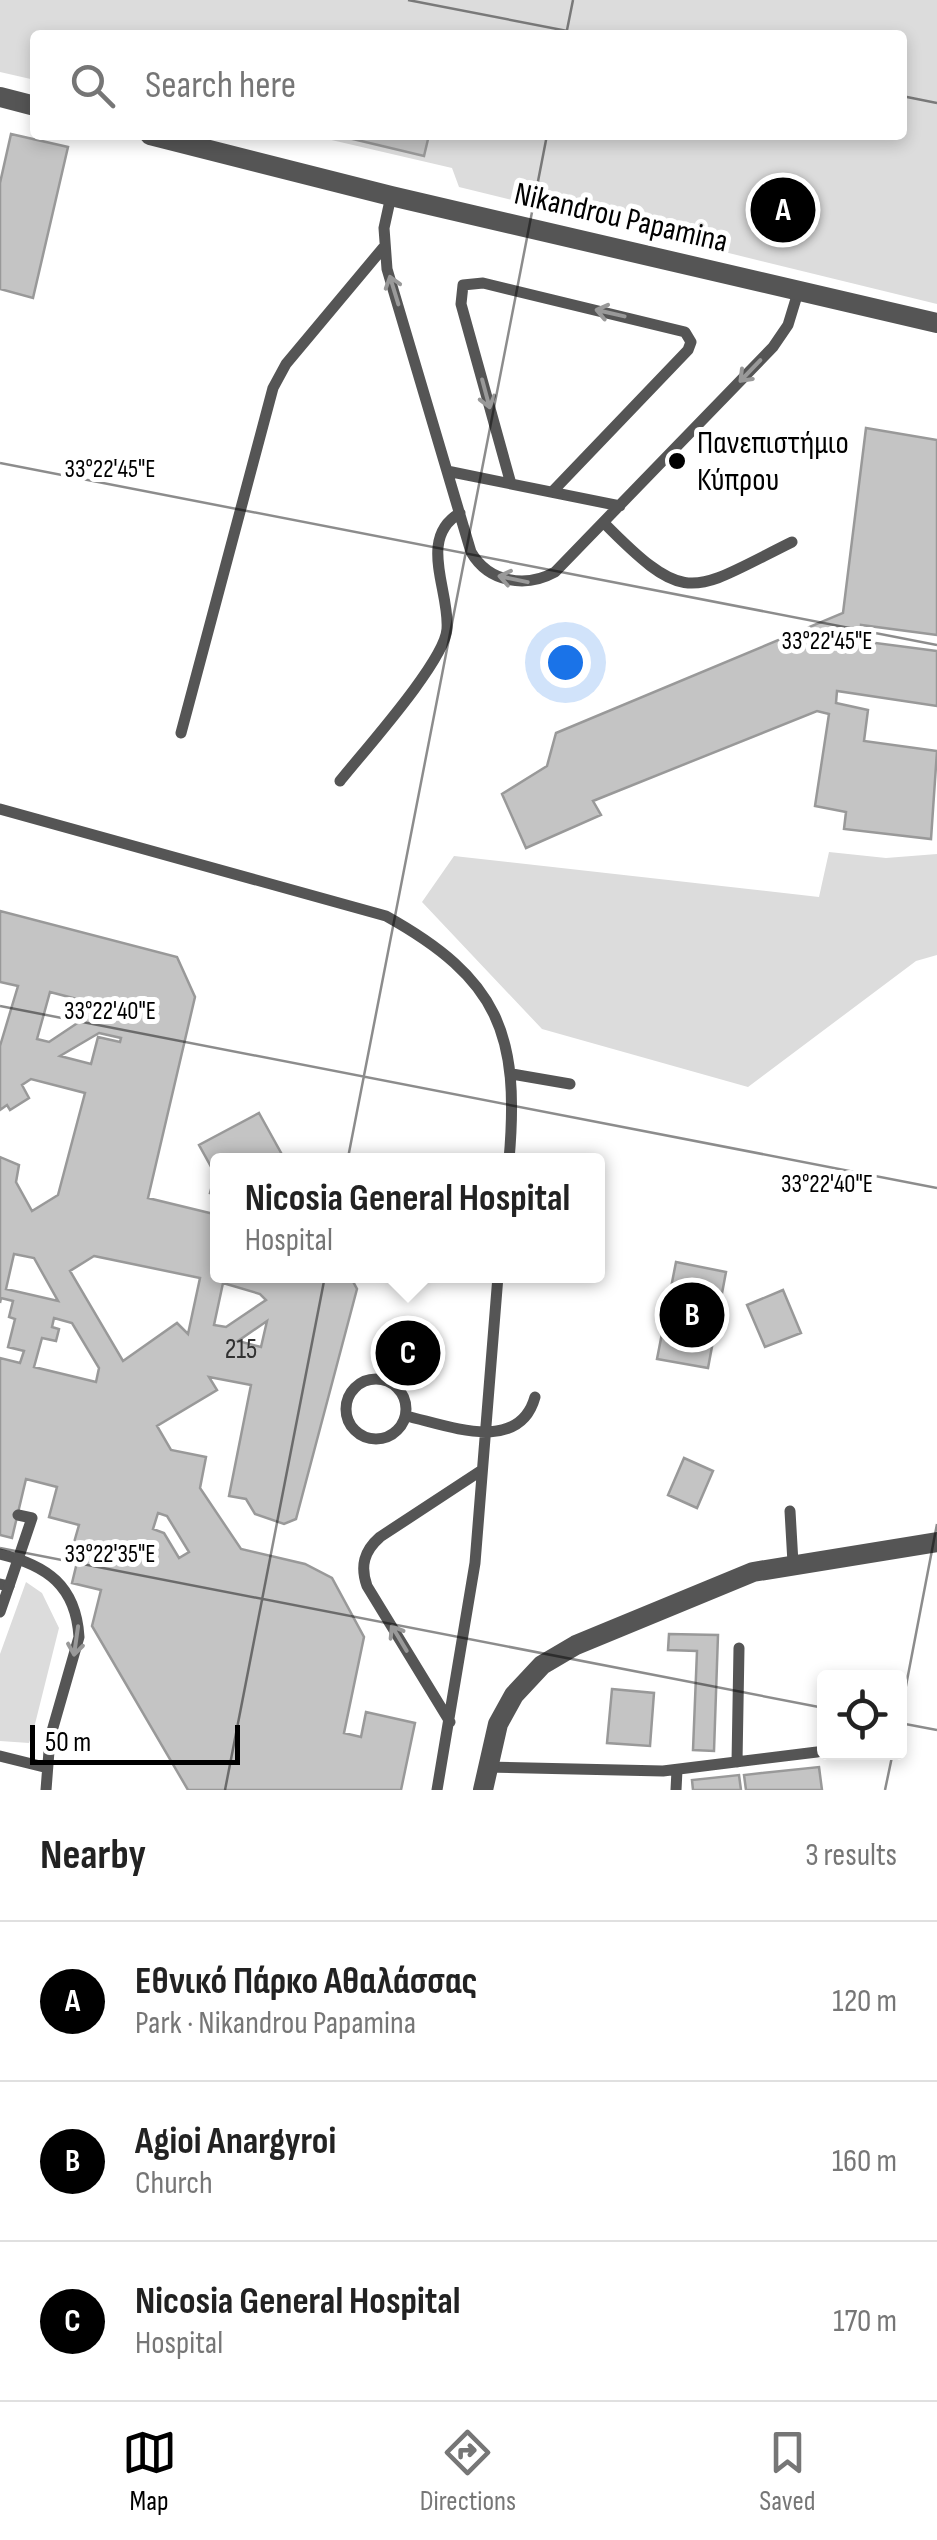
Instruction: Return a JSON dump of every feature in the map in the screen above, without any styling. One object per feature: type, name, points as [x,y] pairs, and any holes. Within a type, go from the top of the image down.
[{"type":"street","points":[[0,97],[30,105]]},
{"type":"street","name":"Nikandrou Papamina","points":[[170,140],[391,196],[937,323]]},
{"type":"street","points":[[483,1790],[486,1767],[506,1709],[542,1666],[576,1646],[702,1590],[794,1563],[937,1542]]},
{"type":"lane","points":[[391,196],[383,248],[476,561],[491,573],[520,582],[556,572],[773,347],[788,325],[799,289]]},
{"type":"lane","points":[[181,732],[273,388],[286,364],[383,248]]},
{"type":"lane","points":[[511,484],[461,304],[463,285],[483,283],[685,332],[690,342],[688,350],[552,492]]},
{"type":"lane","points":[[447,471],[620,506]]},
{"type":"lane","points":[[340,782],[420,680],[448,632],[436,557],[442,530],[460,513]]},
{"type":"lane","points":[[604,522],[646,566],[662,577],[690,584],[716,580],[792,542]]},
{"type":"lane","points":[[0,809],[386,916],[428,940],[468,971],[506,1040],[512,1074],[508,1153]]},
{"type":"lane","points":[[512,1074],[570,1084]]},
{"type":"lane","points":[[437,1790],[473,1581],[497,1283]]},
{"type":"lane","points":[[390,1381],[404,1396],[406,1416],[396,1432],[368,1438],[347,1418],[348,1398],[360,1382],[390,1381]]},
{"type":"lane","points":[[406,1416],[484,1434],[518,1423],[532,1408],[535,1396]]},
{"type":"lane","points":[[450,1722],[368,1586],[363,1564],[370,1546],[380,1537],[482,1470]]},
{"type":"lane","points":[[790,1511],[794,1563]]},
{"type":"lane","points":[[0,1612],[4,1585],[32,1518],[18,1515]]},
{"type":"lane","points":[[0,1554],[33,1562],[56,1578],[78,1615],[79,1637],[44,1767],[46,1790]]},
{"type":"lane","points":[[737,1762],[739,1648]]},
{"type":"lane","points":[[486,1767],[677,1770],[817,1752]]},
{"type":"lane","points":[[0,1756],[44,1767]]},
{"type":"lane","points":[[676,1790],[677,1770]]},
{"type":"shaded area","points":[[0,0],[937,0],[937,304],[459,187],[452,168],[332,140],[907,140],[907,30],[30,30],[30,79],[0,72]]},
{"type":"shaded area","points":[[829,852],[886,858],[937,854],[937,955],[916,961],[748,1087],[542,1029],[422,902],[454,856],[819,897]]},
{"type":"shaded area","points":[[26,1582],[42,1593],[59,1628],[29,1743],[0,1741],[0,1654]]},
{"type":"building","points":[[11,134],[68,147],[33,298],[0,289],[0,183]]},
{"type":"building","points":[[357,140],[428,140],[424,156]]},
{"type":"building","points":[[866,428],[937,440],[937,635],[861,625],[860,641],[937,651],[937,706],[837,691],[836,703],[868,710],[864,741],[937,751],[931,839],[844,829],[846,812],[815,806],[829,714],[817,711],[593,801],[601,815],[526,848],[502,794],[547,766],[556,733],[843,613]]},
{"type":"building","points":[[0,911],[177,957],[195,997],[148,1198],[210,1213],[210,1283],[223,1283],[354,1283],[357,1289],[296,1519],[284,1524],[255,1514],[246,1499],[229,1496],[251,1385],[209,1377],[217,1390],[157,1426],[171,1450],[206,1457],[200,1488],[241,1549],[305,1564],[332,1578],[364,1637],[344,1733],[361,1737],[366,1712],[415,1723],[401,1790],[188,1790],[92,1626],[101,1590],[72,1583],[79,1554],[73,1546],[79,1525],[49,1517],[57,1487],[26,1479],[12,1538],[0,1535],[0,1358],[20,1363],[24,1351],[8,1347],[15,1319],[9,1317],[13,1301],[1,1298],[0,1303],[0,1157],[19,1165],[16,1182],[32,1211],[58,1195],[85,1093],[31,1079],[22,1085],[29,1098],[10,1110],[7,1105],[0,1110],[0,1046],[18,986],[0,982]],"holes":[[[50,992],[92,1003],[88,1016],[49,1042],[37,1039]],[[99,1033],[121,1038],[120,1042],[98,1037],[91,1064],[60,1056]],[[14,1254],[34,1258],[58,1301],[6,1289]],[[94,1256],[200,1278],[188,1334],[177,1323],[123,1361],[70,1271]],[[223,1283],[260,1294],[266,1300],[226,1327],[214,1325]],[[54,1318],[72,1323],[99,1368],[96,1382],[34,1367],[42,1338],[56,1341],[59,1329],[52,1327]],[[267,1321],[261,1347],[238,1341]],[[158,1513],[167,1516],[189,1552],[179,1558],[164,1533],[153,1529]]]},
{"type":"building","points":[[259,1113],[281,1153],[210,1153],[210,1165],[199,1145]]},
{"type":"building","points":[[676,1262],[726,1272],[708,1368],[657,1359]]},
{"type":"building","points":[[783,1290],[801,1333],[765,1347],[747,1305]]},
{"type":"building","points":[[684,1458],[713,1471],[697,1508],[668,1495]]},
{"type":"building","points":[[669,1634],[718,1635],[714,1751],[693,1750],[697,1651],[668,1650]]},
{"type":"building","points":[[612,1689],[654,1693],[650,1746],[607,1743]]},
{"type":"building","points":[[819,1767],[822,1790],[746,1790],[744,1775]]},
{"type":"building","points":[[739,1775],[741,1790],[693,1790],[692,1780]]},
{"type":"place","name":"Εθνικό Πάρκο Αθαλάσσας","points":[[783,210]]},
{"type":"place","name":"Πανεπιστήμιο Κύπρου","points":[[677,461]]},
{"type":"place","name":"Agioi Anargyroi","points":[[692,1315]]},
{"type":"place","name":"Nicosia General Hospital","points":[[408,1353]]}]
